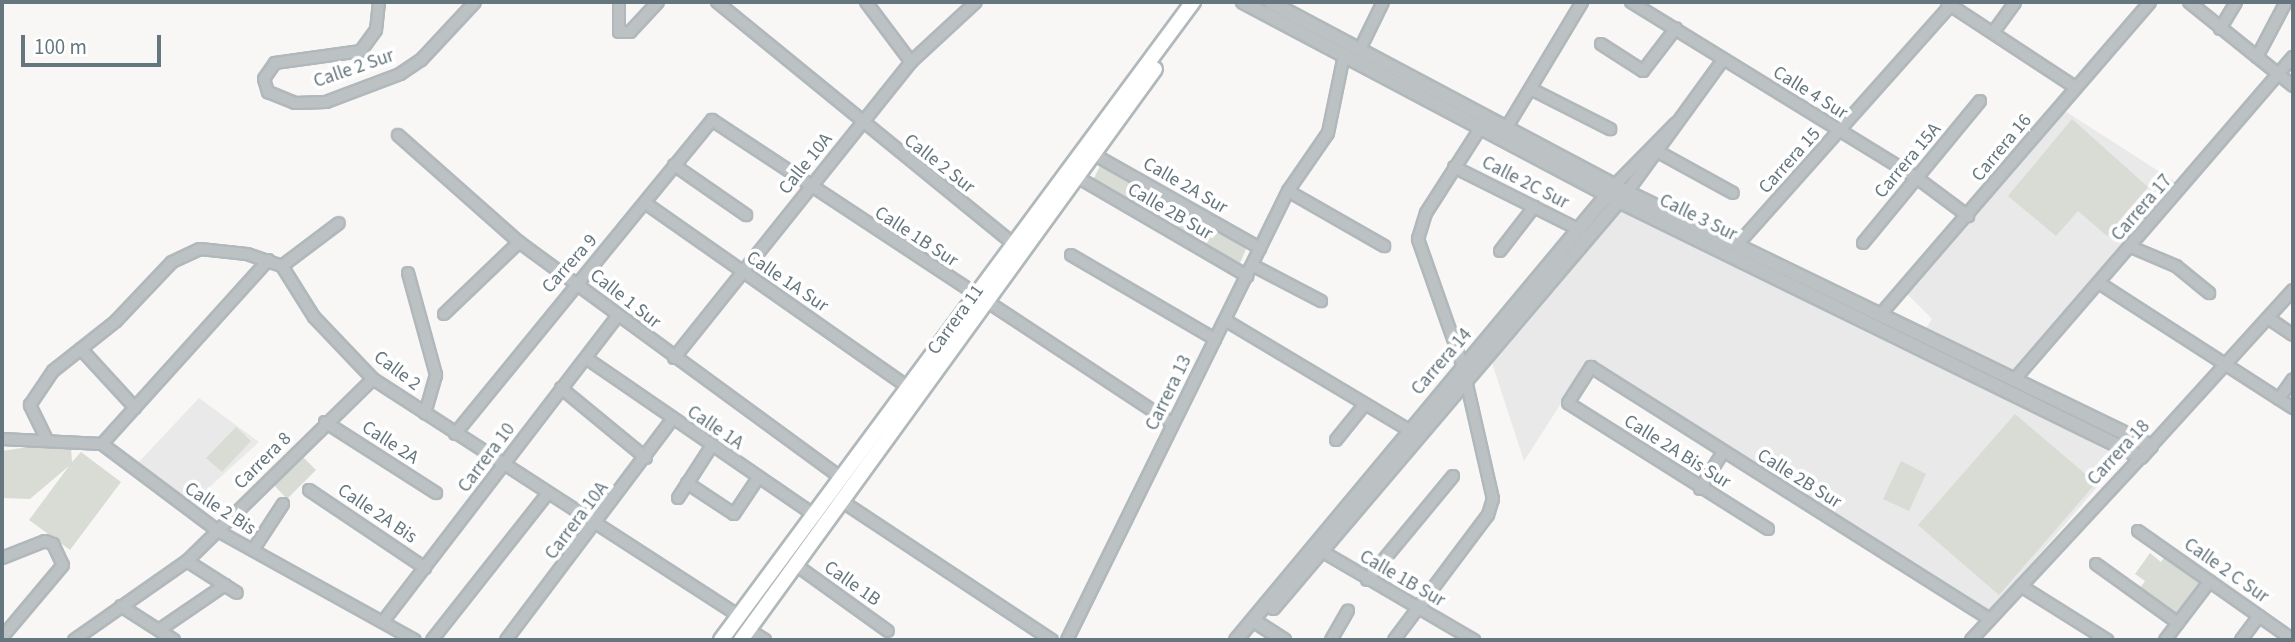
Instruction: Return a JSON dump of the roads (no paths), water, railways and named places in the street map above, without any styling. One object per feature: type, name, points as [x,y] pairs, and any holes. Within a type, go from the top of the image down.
[{"type":"main road","name":"Carrera 11","points":[[720,640],[820,520],[988,304],[1072,174],[1193,2]]},
{"type":"main road","name":"Carrera 11","points":[[836,498],[842,478],[1012,243],[1093,154],[1203,2]]},
{"type":"main road","name":"Carrera 11","points":[[745,635],[796,565],[820,520]]},
{"type":"street","name":"Calle 2 Sur","points":[[379,2],[376,30],[361,51],[275,63],[264,79],[268,92],[295,103],[326,102],[400,74],[421,60],[475,2]]},
{"type":"street","points":[[619,2],[620,32],[630,32],[658,2]]},
{"type":"street","name":"Calle 2 Sur","points":[[717,2],[860,125],[1012,243]]},
{"type":"street","points":[[866,2],[911,62]]},
{"type":"street","name":"Calle 10A","points":[[674,358],[911,62],[976,2]]},
{"type":"street","name":"Calle 3 Sur","points":[[1243,2],[1481,127],[1905,334],[2141,457]]},
{"type":"street","name":"Calle 3 Sur","points":[[1270,2],[1507,128],[1618,193],[1737,245],[1880,315],[1905,334],[2014,380],[2151,446]]},
{"type":"street","points":[[1360,49],[1383,2]]},
{"type":"street","points":[[1507,128],[1583,2]]},
{"type":"street","name":"Calle 4 Sur","points":[[1632,2],[1917,178],[1968,216]]},
{"type":"street","points":[[1995,30],[2015,2]]},
{"type":"street","name":"Carrera 16","points":[[1880,315],[2150,2]]},
{"type":"street","points":[[2189,2],[2293,86]]},
{"type":"street","points":[[2220,29],[2236,2]]},
{"type":"street","points":[[2257,57],[2286,2]]},
{"type":"street","points":[[1948,4],[1995,30],[2075,87]]},
{"type":"street","name":"Carrera 15","points":[[1737,245],[1840,132],[1948,4]]},
{"type":"street","points":[[1601,44],[1643,71],[1676,28]]},
{"type":"street","name":"Carrera 13","points":[[1067,640],[1288,191],[1328,133],[1344,55]]},
{"type":"street","name":"Carrera 17","points":[[2014,380],[2281,76],[2293,57]]},
{"type":"street","name":"Carrera 14","points":[[1414,433],[1467,380],[1684,116],[1723,60]]},
{"type":"street","points":[[1531,89],[1610,129]]},
{"type":"street","name":"Carrera 15A","points":[[1863,243],[1980,101]]},
{"type":"street","name":"Carrera 9","points":[[455,433],[574,282],[648,205],[674,165],[712,120]]},
{"type":"street","name":"Calle 1B Sur","points":[[712,120],[809,188],[1173,424]]},
{"type":"street","points":[[1394,640],[1488,515],[1493,499],[1467,380],[1418,239],[1454,167],[1481,127]]},
{"type":"street","name":"Calle 1 Sur","points":[[398,135],[519,242],[617,317],[842,478]]},
{"type":"street","points":[[1654,150],[1733,193]]},
{"type":"street","name":"Calle 2A Sur","points":[[1093,154],[1260,248]]},
{"type":"street","points":[[674,165],[746,215]]},
{"type":"street","name":"Calle 2C Sur","points":[[1454,167],[1580,230]]},
{"type":"street","name":"Calle 2B Sur","points":[[1072,174],[1247,276]]},
{"type":"street","points":[[1288,191],[1384,246]]},
{"type":"street","name":"Carrera 14","points":[[1236,640],[1317,549],[1414,433],[1463,367],[1580,230],[1618,193]]},
{"type":"street","name":"Calle 1A Sur","points":[[648,205],[740,274],[908,387]]},
{"type":"street","points":[[1500,251],[1534,207]]},
{"type":"street","points":[[46,438],[30,405],[53,371],[81,349],[173,262],[200,249],[268,260],[282,266],[339,223]]},
{"type":"street","points":[[444,314],[519,242]]},
{"type":"street","points":[[2131,247],[2176,266],[2209,293]]},
{"type":"street","points":[[1071,255],[1215,339]]},
{"type":"street","points":[[2,439],[46,438],[103,444],[268,260]]},
{"type":"street","points":[[1252,265],[1321,301]]},
{"type":"street","name":"Calle 2","points":[[282,266],[314,317],[373,379],[596,526],[739,616]]},
{"type":"street","points":[[408,273],[436,376],[425,413]]},
{"type":"street","points":[[2099,283],[2293,408]]},
{"type":"street","name":"Carrera 18","points":[[1971,640],[2293,290]]},
{"type":"street","name":"Carrera 10","points":[[385,619],[617,317]]},
{"type":"street","points":[[2268,318],[2293,335]]},
{"type":"street","points":[[1224,320],[1414,433]]},
{"type":"street","points":[[81,349],[135,408]]},
{"type":"street","name":"Calle 1A","points":[[586,358],[820,520]]},
{"type":"street","name":"Calle 2B Sur","points":[[1591,367],[1990,619]]},
{"type":"street","name":"Calle 2A Bis Sur","points":[[1591,367],[1568,403],[1700,489],[1768,529]]},
{"type":"street","name":"Carrera 8","points":[[74,640],[187,561],[325,422],[373,379]]},
{"type":"street","points":[[2280,399],[2293,379]]},
{"type":"street","points":[[561,388],[646,458]]},
{"type":"street","points":[[1336,440],[1365,404]]},
{"type":"street","name":"Carrera 10A","points":[[506,640],[596,526],[672,420]]},
{"type":"street","name":"Calle 2A","points":[[325,422],[436,493]]},
{"type":"street","name":"Calle 2 Bis","points":[[103,444],[218,531],[385,619],[415,640]]},
{"type":"street","points":[[678,498],[711,446]]},
{"type":"street","points":[[1700,489],[1723,452]]},
{"type":"street","points":[[1367,580],[1453,476]]},
{"type":"street","points":[[687,483],[734,514],[758,478]]},
{"type":"street","name":"Calle 2A Bis","points":[[309,490],[425,568]]},
{"type":"street","points":[[432,640],[548,494]]},
{"type":"street","points":[[836,498],[1052,640]]},
{"type":"street","points":[[253,550],[283,504]]},
{"type":"street","name":"Calle 2 C Sur","points":[[2138,531],[2293,640]]},
{"type":"street","points":[[2,558],[45,541],[53,544],[63,565],[3,634],[14,640]]},
{"type":"street","name":"Carrera 14","points":[[1246,640],[1317,549]]},
{"type":"street","name":"Calle 1B Sur","points":[[1317,549],[1474,640]]},
{"type":"street","points":[[187,561],[237,593]]},
{"type":"street","points":[[2096,564],[2178,623]]},
{"type":"street","name":"Calle 1B","points":[[796,565],[888,631]]},
{"type":"street","points":[[2165,640],[2210,582]]},
{"type":"street","points":[[159,630],[225,585]]},
{"type":"street","points":[[2021,586],[2107,640]]},
{"type":"street","points":[[121,606],[174,640]]},
{"type":"street","points":[[1331,640],[1348,611]]},
{"type":"street","points":[[2241,640],[2259,616]]},
{"type":"street","points":[[1259,624],[1284,640]]},
{"type":"street","points":[[745,635],[765,640]]}]
